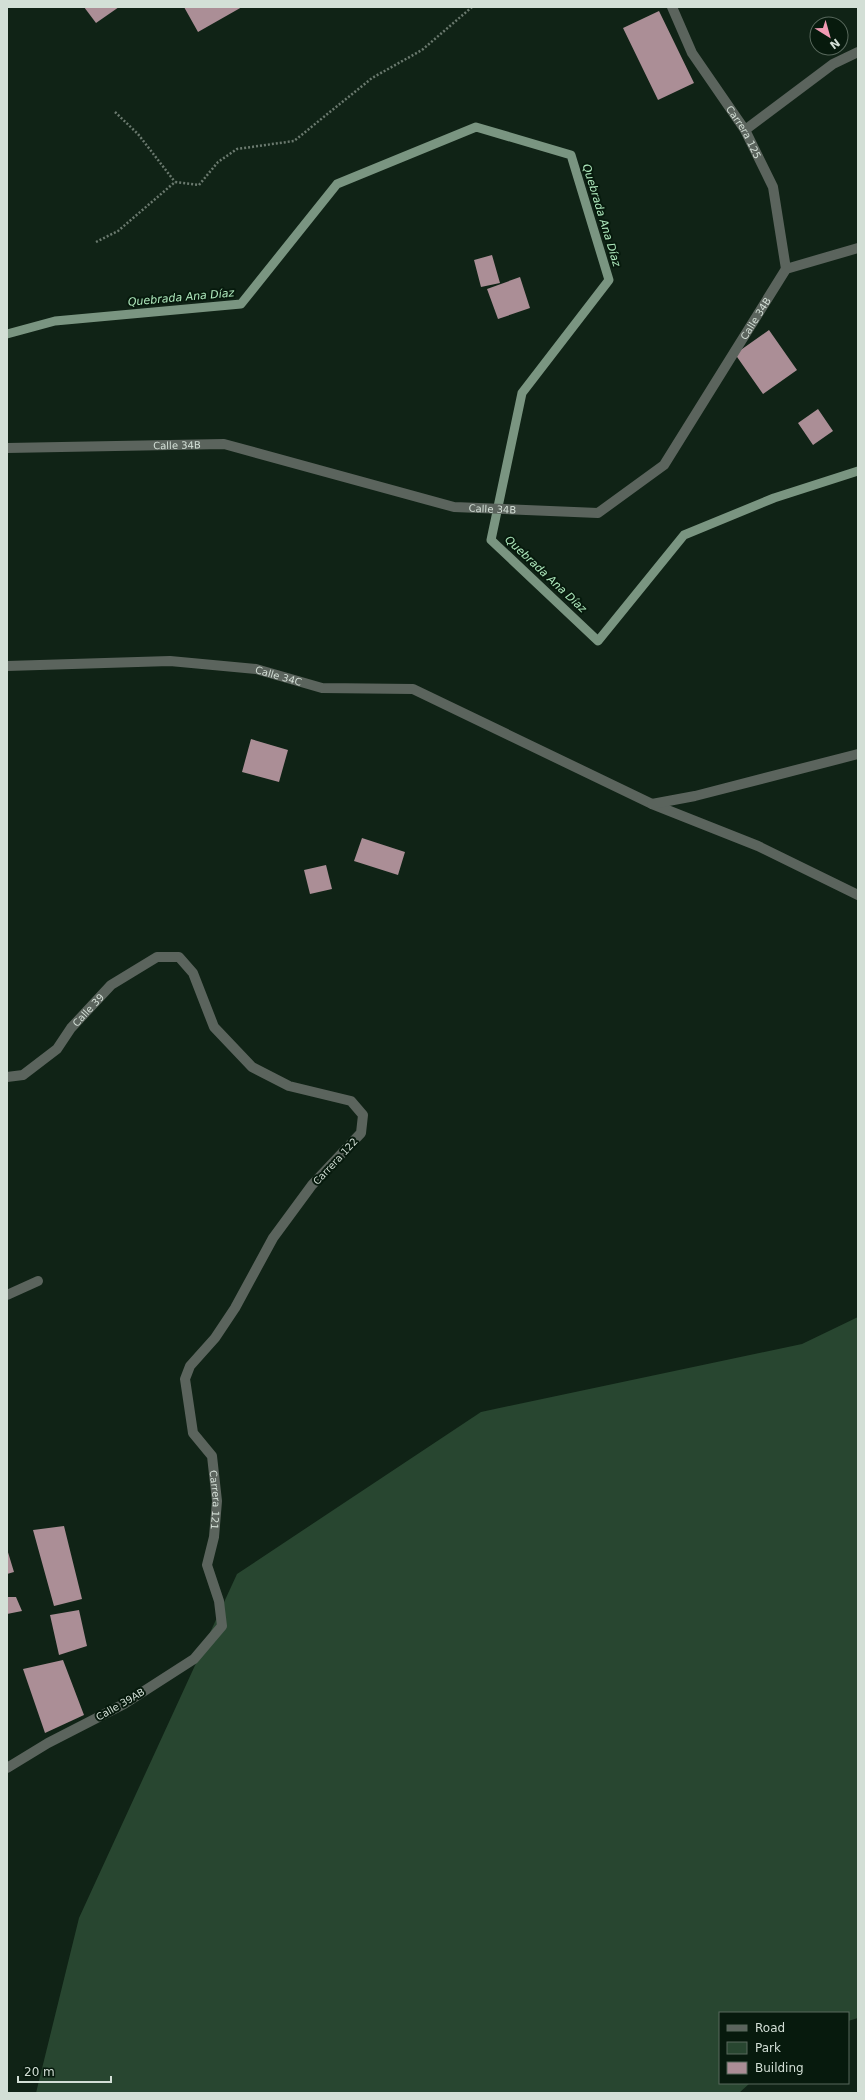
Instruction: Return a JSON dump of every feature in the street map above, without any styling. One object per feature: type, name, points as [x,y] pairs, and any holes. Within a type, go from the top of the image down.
[{"type":"street","name":"Carrera 125","points":[[672,7],[692,53],[745,130],[773,187],[786,268]]},
{"type":"street","points":[[745,130],[833,64],[858,52]]},
{"type":"street","points":[[786,268],[858,248]]},
{"type":"street","name":"Calle 34B","points":[[7,448],[224,444],[454,507],[598,513],[664,465],[786,268]]},
{"type":"street","name":"Calle 34C","points":[[7,666],[170,661],[256,669],[322,688],[413,689],[538,747],[652,804],[758,846],[858,895]]},
{"type":"street","points":[[652,804],[695,796],[858,754]]},
{"type":"street","name":"Calle 39","points":[[7,1077],[23,1075],[57,1049],[71,1028],[111,985],[157,957],[179,957]]},
{"type":"street","name":"Carrera 122","points":[[179,957],[193,973],[214,1027],[252,1067],[289,1086],[351,1101],[363,1115],[361,1133],[312,1185],[273,1238],[234,1308],[215,1338],[190,1366],[185,1379]]},
{"type":"street","points":[[7,1295],[38,1281]]},
{"type":"street","name":"Carrera 121","points":[[185,1379],[193,1433],[212,1456],[217,1501],[214,1537],[207,1565],[219,1601],[222,1626]]},
{"type":"street","name":"Calle 39AB","points":[[7,1768],[48,1743],[124,1704],[194,1659],[222,1626]]},
{"type":"path","points":[[115,112],[138,134],[175,182],[199,185],[218,162],[237,150],[294,141],[372,78],[422,50],[472,7]]},
{"type":"path","points":[[96,242],[118,231],[175,182]]},
{"type":"green space","points":[[858,1317],[858,2018],[849,2021],[849,2012],[719,2012],[719,2084],[749,2084],[739,2093],[36,2093],[79,1918],[237,1574],[481,1412],[802,1344]]},
{"type":"building","points":[[84,7],[119,7],[96,23]]},
{"type":"building","points":[[184,7],[242,7],[198,32]]},
{"type":"building","points":[[659,11],[694,83],[658,100],[623,28]]},
{"type":"building","points":[[492,255],[500,283],[481,287],[474,260]]},
{"type":"building","points":[[520,277],[530,308],[498,319],[487,289]]},
{"type":"building","points":[[769,330],[797,370],[763,394],[735,354]]},
{"type":"building","points":[[818,409],[833,431],[813,445],[798,423]]},
{"type":"building","points":[[251,739],[288,750],[279,782],[242,772]]},
{"type":"building","points":[[362,838],[405,852],[398,875],[354,861]]},
{"type":"building","points":[[326,865],[332,889],[310,894],[304,870]]},
{"type":"building","points":[[64,1526],[82,1599],[54,1606],[33,1530]]},
{"type":"building","points":[[7,1549],[14,1572],[7,1574]]},
{"type":"building","points":[[7,1597],[16,1597],[22,1611],[7,1614]]},
{"type":"building","points":[[79,1610],[87,1646],[59,1655],[50,1615]]},
{"type":"building","points":[[63,1660],[84,1715],[45,1733],[23,1669]]},
{"type":"waterway","name":"Quebrada Ana Díaz","points":[[7,334],[55,321],[241,304],[337,184],[476,127],[571,155],[609,280],[522,393],[491,540],[598,641],[684,535],[774,498],[858,471]]}]
